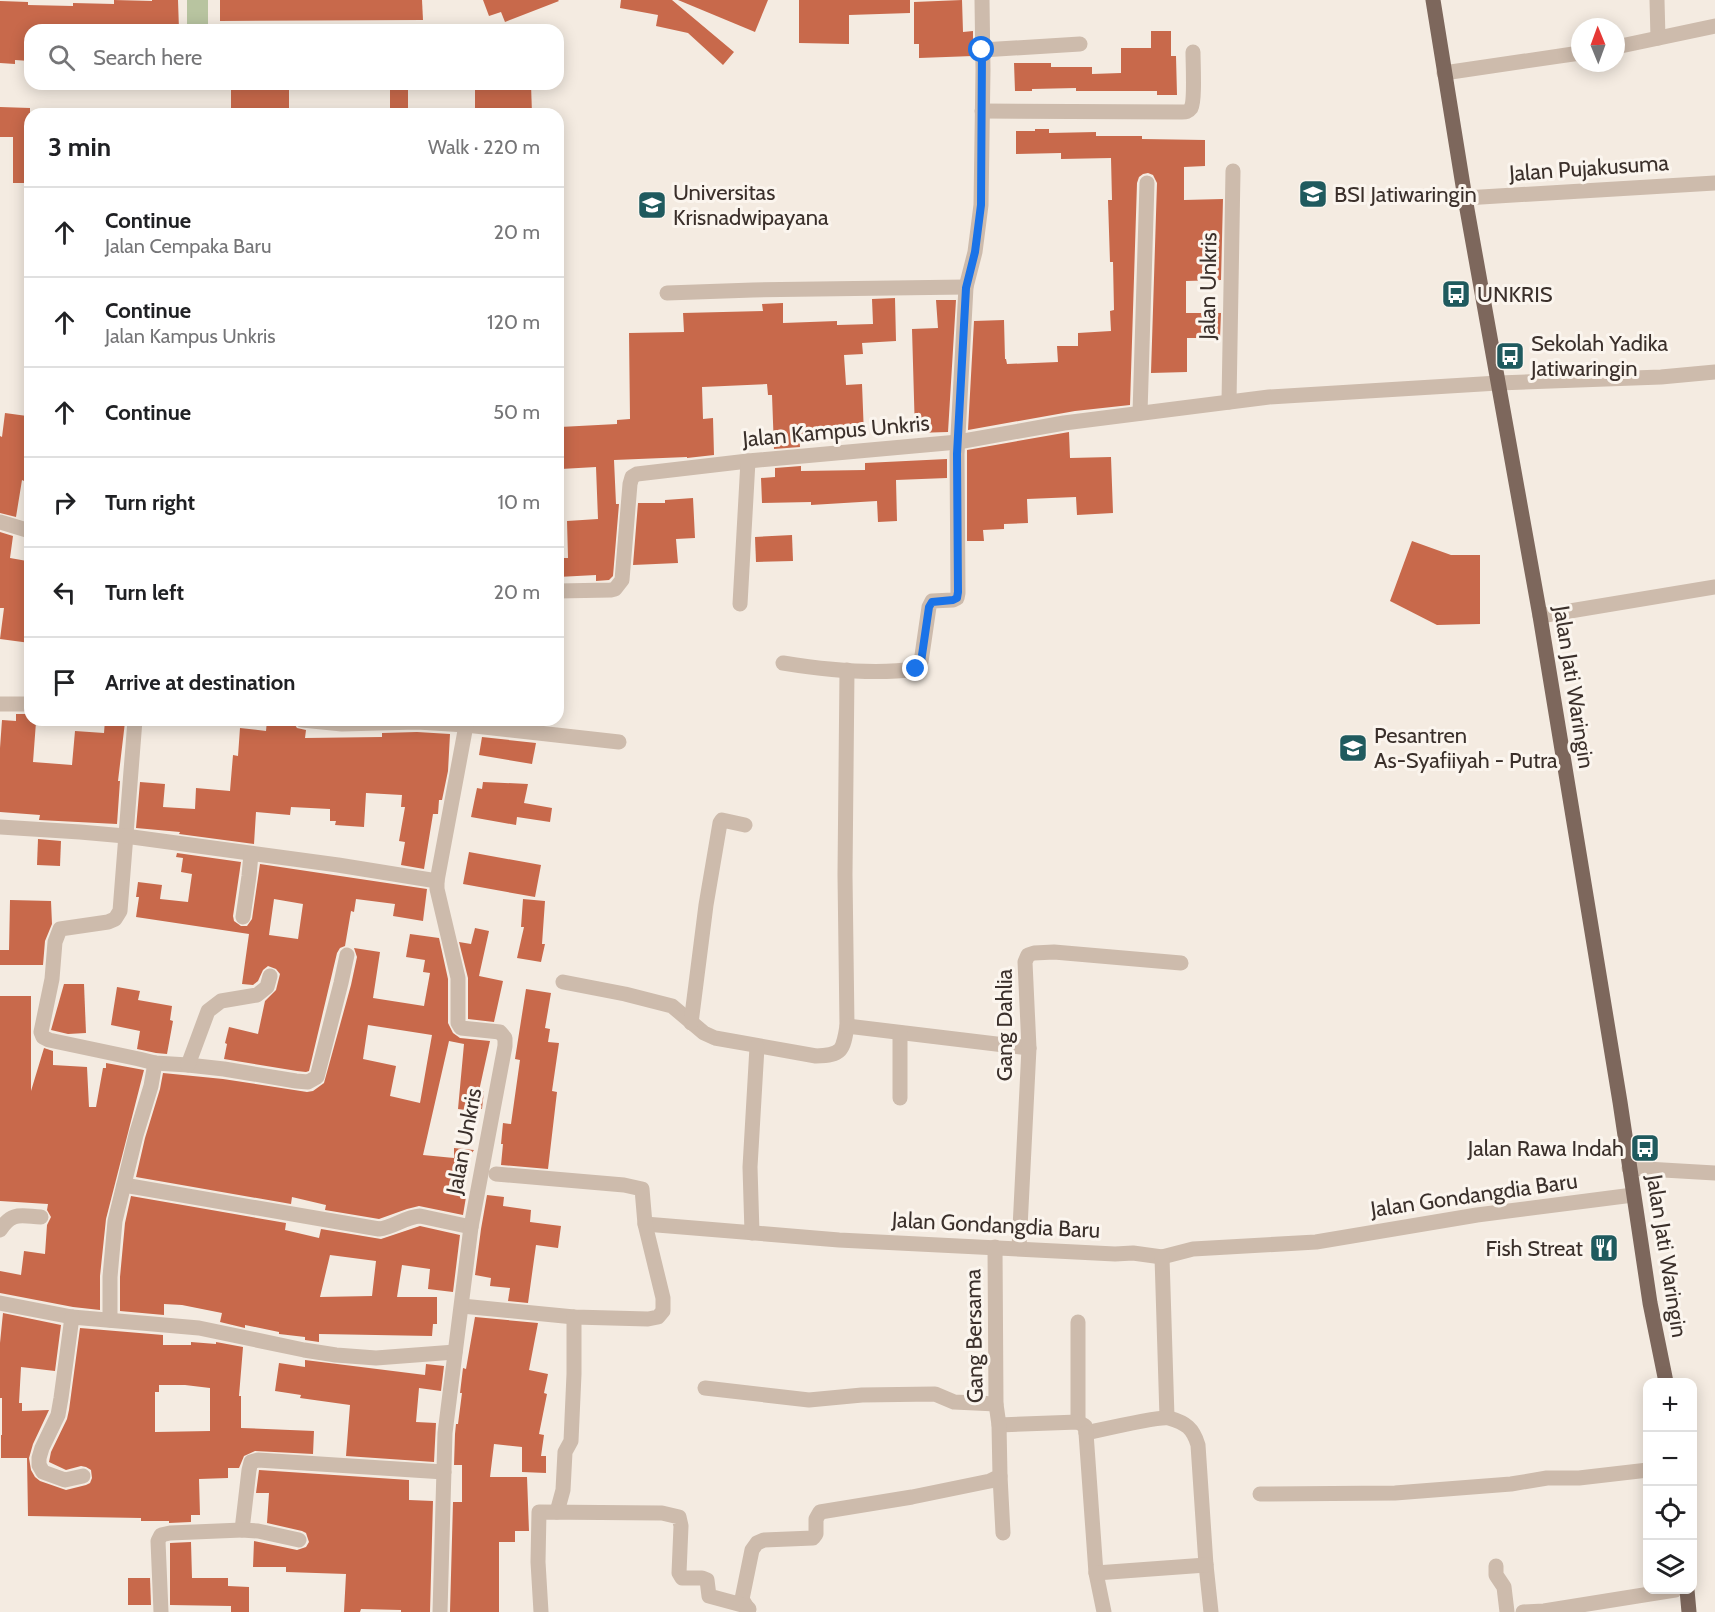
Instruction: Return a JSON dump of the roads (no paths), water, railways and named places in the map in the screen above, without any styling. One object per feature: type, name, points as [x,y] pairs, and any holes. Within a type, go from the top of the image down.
[{"type":"main road","name":"Jalan Jati Waringin","points":[[1433,0],[1465,198],[1540,616],[1620,1102],[1650,1303],[1665,1378]]},
{"type":"main road","points":[[1687,1594],[1689,1612]]},
{"type":"street","name":"Jalan Kampus Unkris","points":[[564,591],[611,590],[615,589],[622,580],[632,477],[654,471],[958,442],[966,288],[975,252],[981,205],[982,0]]},
{"type":"street","points":[[1657,0],[1658,38]]},
{"type":"street","points":[[1625,45],[1715,26]]},
{"type":"street","points":[[982,50],[1080,44]]},
{"type":"street","points":[[982,111],[1187,111],[1191,108],[1193,100],[1193,52]]},
{"type":"street","points":[[1444,73],[1571,54]]},
{"type":"street","name":"Jalan Unkris","points":[[1228,402],[1233,171]]},
{"type":"street","points":[[1140,413],[1147,183]]},
{"type":"street","name":"Jalan Pujakusuma","points":[[1465,198],[1715,183]]},
{"type":"street","points":[[667,293],[966,288]]},
{"type":"street","points":[[783,663],[847,670],[916,669],[921,662],[929,607],[932,602],[957,598],[958,442],[1065,423],[1228,402],[1315,394],[1715,372]]},
{"type":"street","points":[[740,604],[748,461]]},
{"type":"street","points":[[0,522],[24,529]]},
{"type":"street","points":[[1540,616],[1715,587]]},
{"type":"street","points":[[563,982],[672,1006],[704,1034],[715,1038],[816,1056],[831,1055],[840,1051],[844,1045],[847,1026],[845,875],[847,670]]},
{"type":"street","points":[[0,704],[24,705]]},
{"type":"street","points":[[134,726],[120,911],[115,919],[108,922],[60,929],[55,942],[52,979],[41,1032],[43,1037],[49,1041],[155,1063],[188,1065],[308,1082],[317,1077],[347,955]]},
{"type":"street","name":"Jalan Unkris","points":[[440,1612],[445,1433],[471,1227],[505,1046],[505,1038],[500,1032],[461,1028],[458,1023],[458,978],[437,889],[466,726]]},
{"type":"street","points":[[497,726],[619,742]]},
{"type":"street","points":[[691,1023],[706,905],[720,823],[726,820],[745,825]]},
{"type":"street","points":[[0,827],[125,836],[437,881]]},
{"type":"street","points":[[243,917],[251,854]]},
{"type":"street","name":"Gang Dahlia","points":[[1019,1248],[1029,1048],[1025,962],[1028,955],[1054,952],[1181,963]]},
{"type":"street","points":[[188,1065],[208,1011],[221,1001],[257,995],[267,987],[270,976]]},
{"type":"street","points":[[847,1026],[1029,1048]]},
{"type":"street","points":[[900,1033],[900,1098]]},
{"type":"street","points":[[752,1233],[750,1167],[758,1047]]},
{"type":"street","points":[[110,1320],[110,1278],[115,1221],[155,1063]]},
{"type":"street","points":[[1629,1168],[1715,1173]]},
{"type":"street","points":[[462,1306],[574,1317],[648,1319],[658,1317],[663,1311],[663,1298],[645,1224],[642,1189],[624,1185],[496,1174]]},
{"type":"street","points":[[124,1185],[379,1229],[420,1216],[471,1227]]},
{"type":"street","name":"Jalan Gondangdia Baru","points":[[645,1224],[839,1240],[1133,1253],[1162,1257],[1193,1249],[1316,1242],[1477,1215],[1633,1195]]},
{"type":"street","points":[[0,1230],[13,1216],[41,1216]]},
{"type":"street","name":"Gang Bersama","points":[[995,1247],[996,1404],[999,1425],[1003,1533]]},
{"type":"street","points":[[1162,1257],[1167,1417]]},
{"type":"street","points":[[0,1303],[72,1317],[199,1328],[336,1355],[376,1358],[455,1352]]},
{"type":"street","points":[[72,1317],[60,1407],[42,1448],[39,1465],[43,1472],[65,1480],[83,1476]]},
{"type":"street","points":[[557,1512],[563,1490],[565,1452],[571,1441],[574,1317]]},
{"type":"street","points":[[1078,1322],[1082,1428],[1095,1573],[1104,1612]]},
{"type":"street","points":[[705,1388],[809,1400],[862,1395],[934,1394],[954,1402],[996,1404]]},
{"type":"street","points":[[999,1425],[1082,1428],[1167,1417],[1189,1426],[1198,1445],[1211,1612]]},
{"type":"street","points":[[242,1530],[251,1462],[258,1460],[444,1472]]},
{"type":"street","points":[[1260,1494],[1395,1493],[1643,1470]]},
{"type":"street","points":[[750,1609],[742,1599],[752,1550],[757,1543],[764,1540],[813,1538],[816,1534],[816,1519],[820,1512],[912,1497],[990,1481],[1000,1476]]},
{"type":"street","points":[[541,1612],[538,1562],[539,1512],[662,1513],[679,1517],[681,1526],[679,1573],[682,1578],[707,1580],[709,1596],[750,1609]]},
{"type":"street","points":[[161,1612],[158,1541],[161,1535],[242,1530],[299,1540]]},
{"type":"street","points":[[1095,1573],[1206,1565]]},
{"type":"street","points":[[1496,1566],[1496,1575],[1504,1587],[1507,1612]]},
{"type":"street","points":[[1523,1612],[1544,1611],[1650,1594]]},
{"type":"place","name":"BSI Jatiwaringin","points":[[1313,194]]},
{"type":"place","name":"Universitas Krisnadwipayana","points":[[652,205]]},
{"type":"place","name":"UNKRIS","points":[[1456,294]]},
{"type":"place","name":"Sekolah Yadika Jatiwaringin","points":[[1510,356]]},
{"type":"place","name":"Pesantren As-Syafiiyah - Putra","points":[[1353,748]]},
{"type":"place","name":"Jalan Rawa Indah","points":[[1645,1148]]},
{"type":"place","name":"Fish Streat","points":[[1604,1248]]}]
